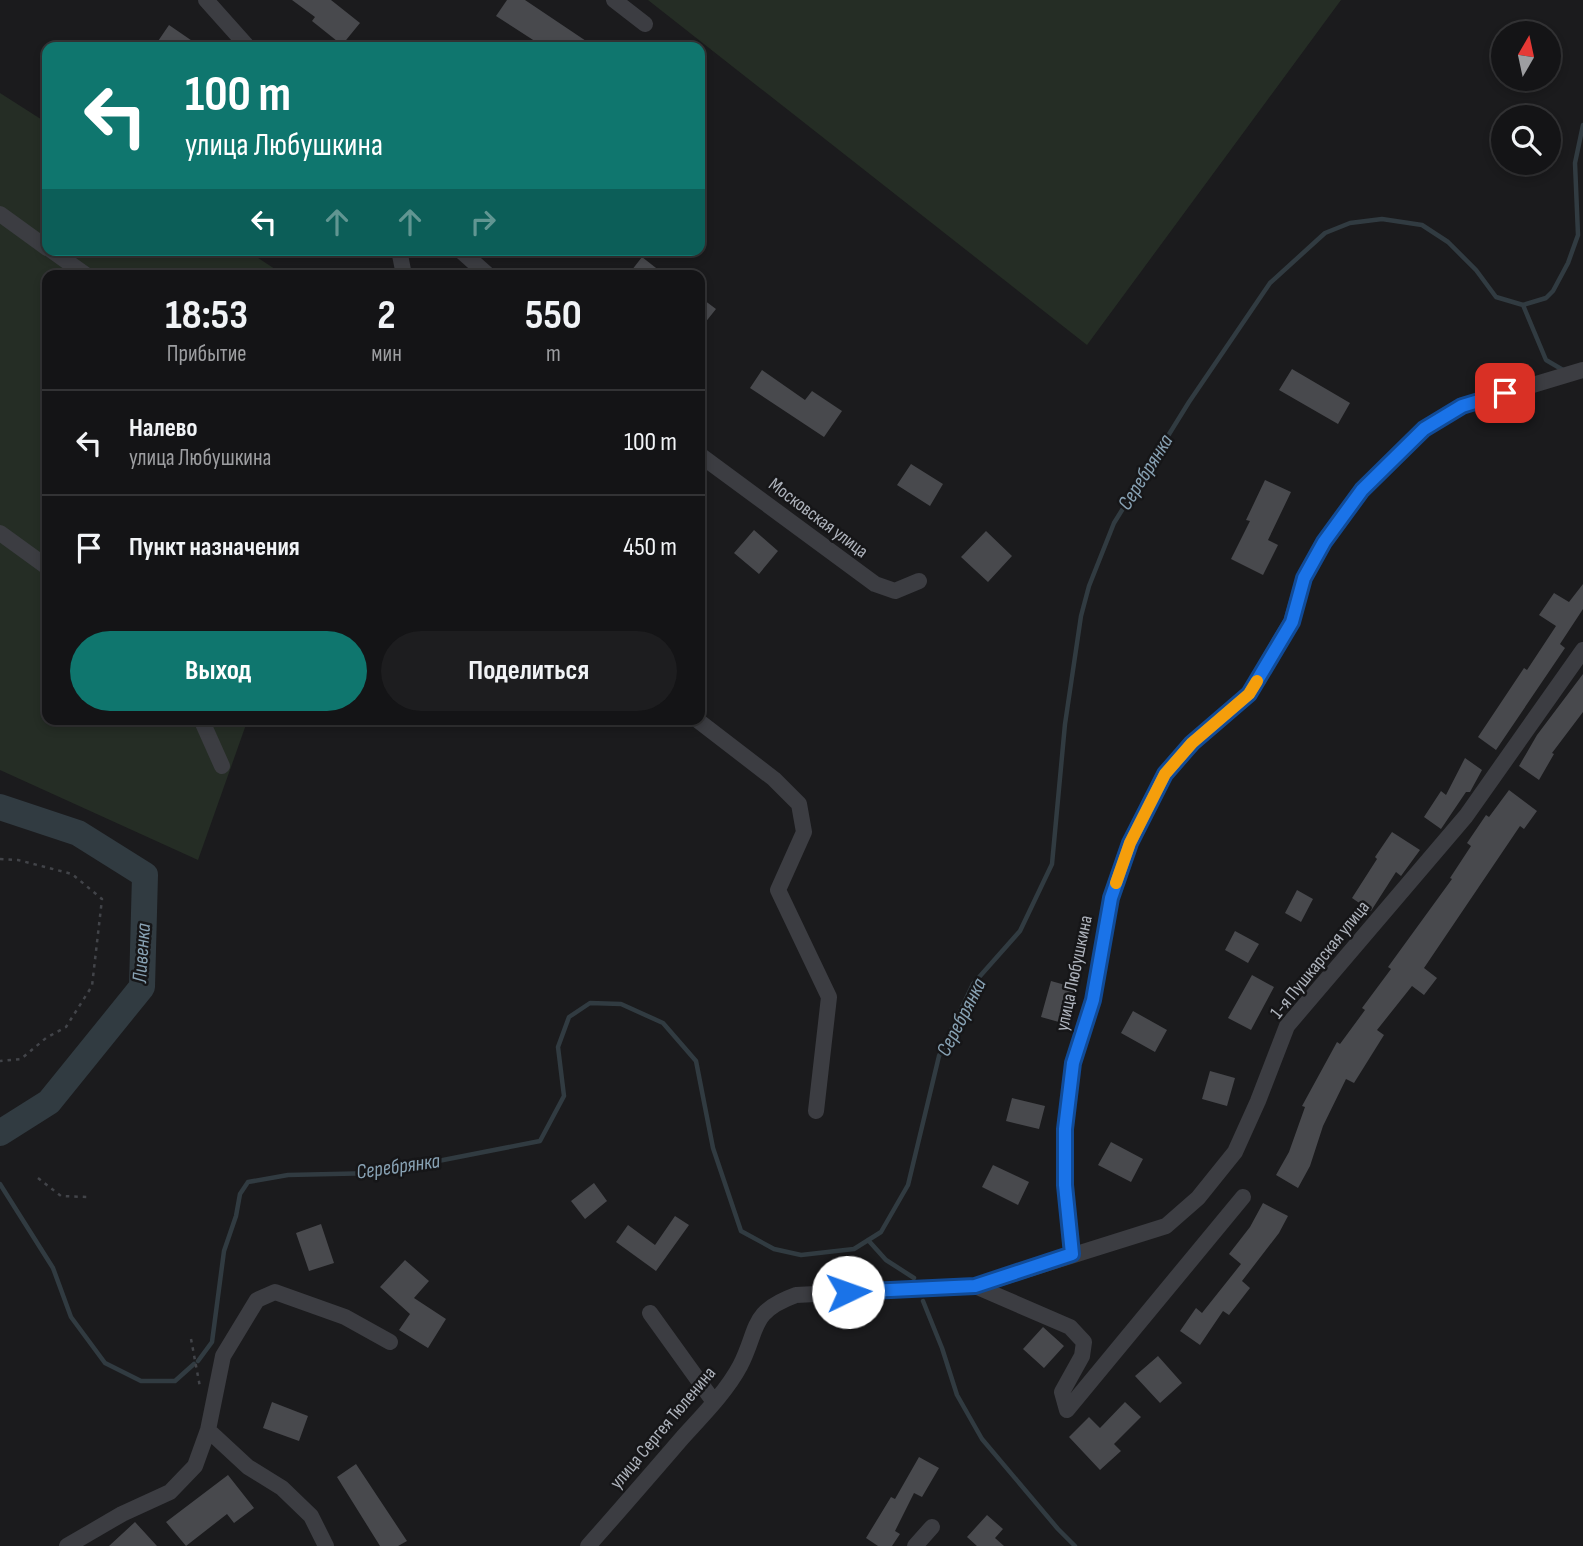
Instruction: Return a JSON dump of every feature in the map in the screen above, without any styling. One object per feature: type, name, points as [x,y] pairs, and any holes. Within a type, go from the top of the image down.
[{"type":"street","points":[[206,0],[244,42]]},
{"type":"street","points":[[614,0],[645,24]]},
{"type":"street","points":[[0,214],[42,244]]},
{"type":"street","points":[[59,256],[79,270]]},
{"type":"street","points":[[467,256],[482,270]]},
{"type":"street","name":"улица Любушкина","points":[[1072,1254],[1065,1185],[1065,1129],[1073,1063],[1093,1000],[1111,898],[1130,843],[1165,774],[1192,743],[1249,694],[1292,622],[1304,578],[1324,542],[1362,490],[1424,429],[1462,406],[1583,370]]},
{"type":"street","name":"Московская улица","points":[[705,458],[875,584],[895,591],[908,588],[919,580]]},
{"type":"street","points":[[0,533],[42,563]]},
{"type":"street","name":"1-я Пушкарская улица","points":[[1072,1254],[1166,1226],[1198,1198],[1235,1152],[1287,1026],[1465,816],[1583,650]]},
{"type":"street","points":[[204,725],[222,766]]},
{"type":"street","points":[[704,725],[774,779],[799,804],[804,832],[778,890],[829,997],[816,1111]]},
{"type":"street","points":[[975,1286],[1070,1327],[1084,1342],[1082,1356],[1062,1392],[1068,1410],[1243,1197]]},
{"type":"street","name":"улица Сергея Тюленина","points":[[588,1546],[714,1402],[740,1366],[762,1313],[776,1302],[796,1295],[975,1286],[1072,1254]]},
{"type":"street","points":[[67,1546],[122,1514],[170,1492],[195,1466],[208,1430],[223,1356],[257,1300],[275,1292],[345,1317],[390,1342]]},
{"type":"street","points":[[650,1314],[714,1402]]},
{"type":"street","points":[[208,1430],[248,1466],[282,1488],[311,1516],[326,1546]]},
{"type":"street","points":[[915,1546],[932,1527]]},
{"type":"path","points":[[0,859],[18,860],[72,874],[102,899],[92,986],[66,1027],[46,1038],[20,1059],[0,1061]]},
{"type":"path","points":[[38,1178],[61,1196],[87,1197]]},
{"type":"path","points":[[191,1339],[198,1374]]},
{"type":"shaded area","points":[[648,0],[1341,0],[1087,345],[705,45],[705,42],[701,42]]},
{"type":"shaded area","points":[[0,93],[42,120],[42,256],[255,256],[276,270],[42,270],[42,725],[246,725],[198,860],[0,770]]},
{"type":"building","points":[[292,0],[331,0],[360,23],[344,42],[338,42],[312,21],[315,17]]},
{"type":"building","points":[[507,0],[525,0],[588,42],[536,42],[496,16]]},
{"type":"building","points":[[169,25],[194,42],[157,42]]},
{"type":"building","points":[[642,257],[659,270],[632,270]]},
{"type":"building","points":[[705,301],[716,309],[705,323]]},
{"type":"building","points":[[1292,369],[1350,403],[1338,424],[1279,390]]},
{"type":"building","points":[[762,370],[805,400],[812,391],[842,411],[824,437],[750,388]]},
{"type":"building","points":[[911,464],[943,484],[930,506],[897,485]]},
{"type":"building","points":[[1265,480],[1291,492],[1268,540],[1278,545],[1263,575],[1231,559],[1250,521],[1246,520]]},
{"type":"building","points":[[754,530],[778,551],[759,574],[734,553]]},
{"type":"building","points":[[986,531],[1012,556],[988,582],[961,557]]},
{"type":"building","points":[[1583,584],[1583,609],[1560,644],[1565,648],[1496,750],[1478,737],[1556,626],[1539,615],[1554,593],[1569,602]]},
{"type":"building","points":[[1583,674],[1583,712],[1552,753],[1554,754],[1539,780],[1519,766],[1537,735]]},
{"type":"building","points":[[1465,758],[1482,770],[1470,792],[1466,792],[1441,829],[1424,817],[1441,791],[1446,795]]},
{"type":"building","points":[[1509,790],[1537,811],[1524,829],[1520,826],[1424,968],[1437,978],[1424,995],[1412,986],[1377,1030],[1384,1035],[1354,1083],[1346,1079],[1323,1126],[1310,1166],[1298,1188],[1276,1175],[1289,1152],[1305,1107],[1302,1106],[1337,1042],[1340,1044],[1365,1010],[1362,1008],[1391,969],[1388,967],[1452,879],[1450,878],[1471,846],[1467,843],[1486,815],[1489,817]]},
{"type":"building","points":[[1392,832],[1420,850],[1401,876],[1396,872],[1371,911],[1352,898]]},
{"type":"building","points":[[1297,890],[1313,899],[1301,922],[1285,913]]},
{"type":"building","points":[[1235,931],[1259,944],[1248,963],[1225,950]]},
{"type":"building","points":[[1252,975],[1274,987],[1251,1030],[1228,1018]]},
{"type":"building","points":[[1051,981],[1076,988],[1066,1024],[1041,1017]]},
{"type":"building","points":[[1133,1011],[1167,1030],[1155,1052],[1121,1033]]},
{"type":"building","points":[[1210,1071],[1235,1078],[1227,1106],[1202,1099]]},
{"type":"building","points":[[1012,1098],[1045,1106],[1039,1129],[1006,1121]]},
{"type":"building","points":[[1111,1142],[1143,1159],[1131,1182],[1098,1165]]},
{"type":"building","points":[[993,1165],[1029,1182],[1018,1205],[982,1187]]},
{"type":"building","points":[[594,1183],[607,1201],[585,1219],[571,1201]]},
{"type":"building","points":[[1263,1203],[1288,1216],[1279,1233],[1242,1281],[1250,1288],[1229,1315],[1223,1311],[1200,1345],[1180,1331],[1196,1308],[1202,1313],[1241,1264],[1229,1254],[1250,1227]]},
{"type":"building","points":[[675,1216],[689,1225],[656,1271],[616,1242],[628,1225],[655,1245]]},
{"type":"building","points":[[321,1224],[334,1263],[309,1271],[296,1233]]},
{"type":"building","points":[[405,1260],[429,1281],[414,1298],[446,1319],[428,1348],[399,1330],[410,1314],[380,1287]]},
{"type":"building","points":[[1043,1327],[1064,1346],[1044,1368],[1023,1349]]},
{"type":"building","points":[[1158,1356],[1182,1383],[1160,1403],[1135,1376]]},
{"type":"building","points":[[272,1402],[308,1416],[299,1441],[263,1428]]},
{"type":"building","points":[[1125,1402],[1141,1417],[1114,1444],[1121,1451],[1100,1470],[1069,1437],[1089,1417],[1100,1428]]},
{"type":"building","points":[[919,1457],[939,1468],[922,1497],[914,1493],[895,1531],[900,1534],[892,1546],[878,1546],[866,1538],[891,1497],[895,1499]]},
{"type":"building","points":[[356,1464],[407,1541],[398,1546],[380,1546],[337,1477]]},
{"type":"building","points":[[228,1475],[254,1508],[234,1523],[227,1514],[186,1546],[166,1522]]},
{"type":"building","points":[[987,1515],[1003,1529],[995,1538],[1004,1546],[977,1546],[967,1537]]},
{"type":"building","points":[[135,1522],[157,1546],[109,1546]]},
{"type":"waterway","name":"Серебрянка","points":[[198,1361],[212,1342],[224,1251],[240,1194],[248,1182],[288,1175],[377,1173],[540,1141],[564,1096],[558,1047],[569,1017],[590,1003],[621,1004],[663,1023],[696,1061],[713,1148],[741,1231],[774,1249],[801,1255],[854,1249],[881,1232],[908,1185],[939,1056],[973,984],[1020,931],[1052,864],[1065,724],[1081,616],[1089,586],[1114,523],[1189,402],[1270,283],[1325,233],[1350,223],[1382,219],[1422,225],[1448,242],[1476,270],[1496,297],[1523,305],[1546,298],[1553,291],[1568,263],[1578,235],[1575,163],[1583,125]]},
{"type":"waterway","points":[[1523,305],[1546,360],[1563,370]]},
{"type":"waterway","name":"Ливенка","points":[[0,807],[78,833],[145,875],[142,987],[49,1102],[0,1133]]},
{"type":"waterway","points":[[0,1184],[53,1268],[71,1317],[105,1363],[141,1381],[175,1381],[194,1364]]},
{"type":"waterway","points":[[868,1240],[886,1260],[914,1278]]},
{"type":"waterway","points":[[923,1301],[957,1395],[982,1439],[1075,1546]]},
{"type":"slow traffic","points":[[1116,883],[1130,843],[1165,774],[1192,743],[1249,694],[1257,681]]},
{"type":"route","points":[[848,1292],[975,1286],[1072,1254],[1065,1185],[1065,1129],[1073,1063],[1093,1000],[1111,898],[1130,843],[1165,774],[1192,743],[1249,694],[1269,664],[1292,622],[1304,578],[1324,542],[1362,490],[1424,429],[1462,406],[1505,393]]}]
